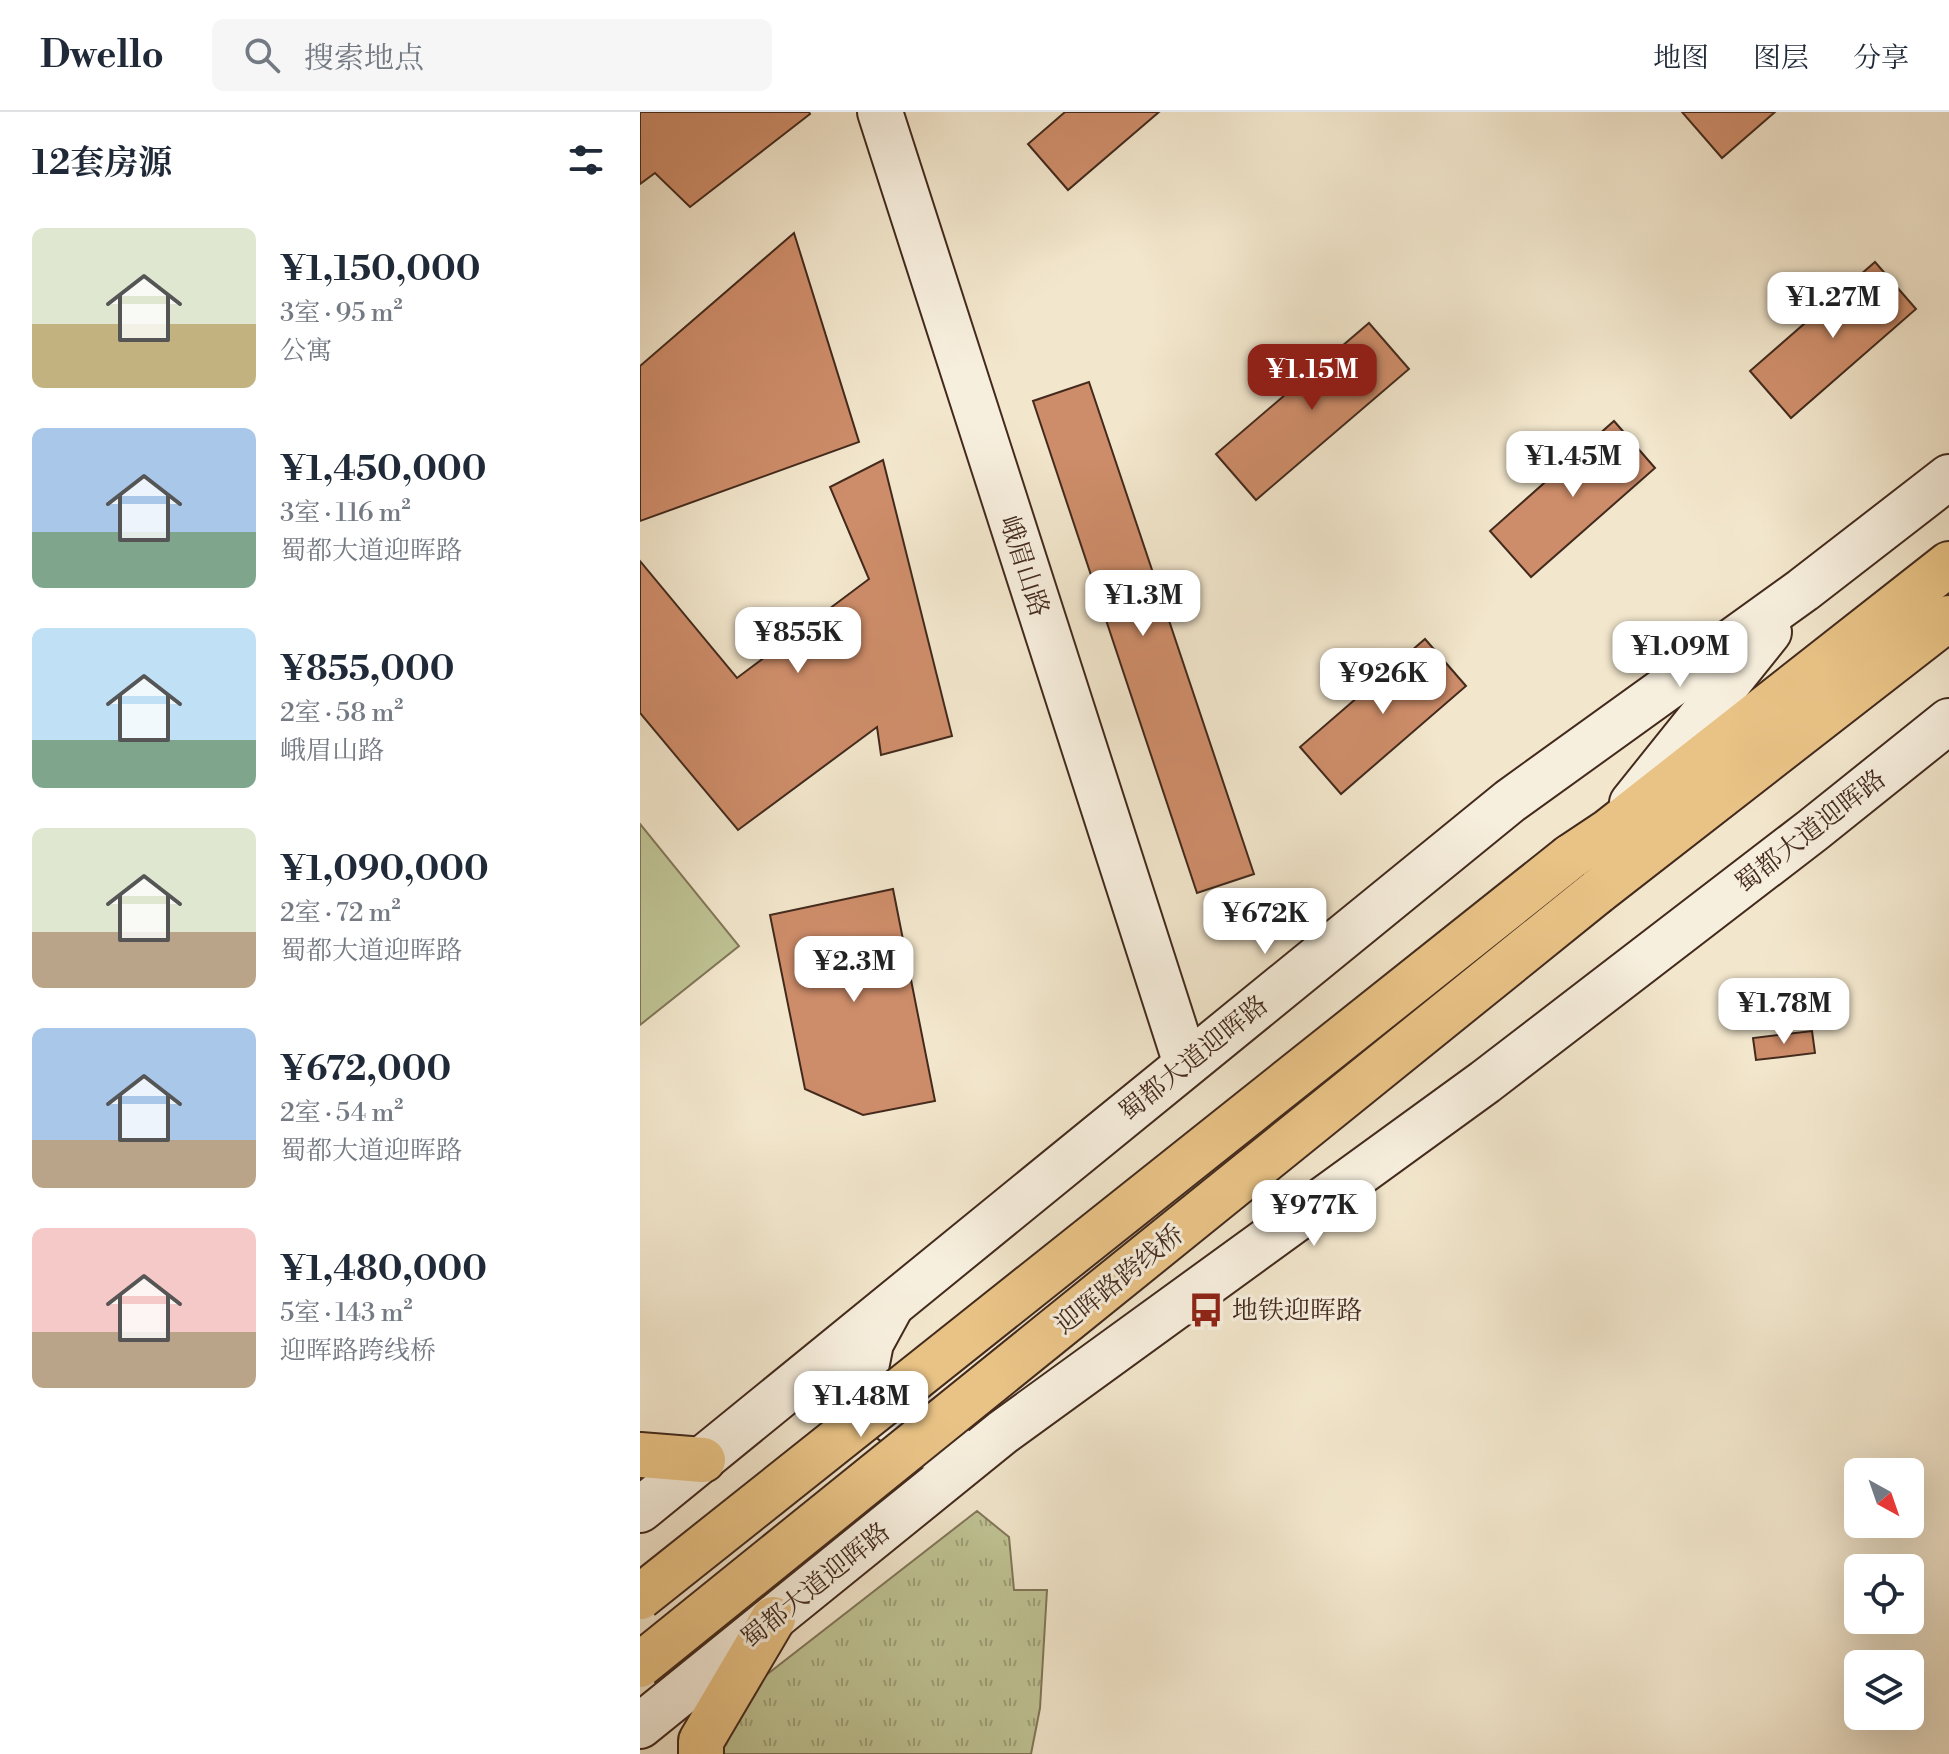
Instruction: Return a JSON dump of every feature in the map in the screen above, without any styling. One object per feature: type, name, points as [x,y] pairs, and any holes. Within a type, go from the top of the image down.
[{"type":"main road","name":"峨眉山路","points":[[880,112],[1186,1064]]},
{"type":"main road","name":"蜀都大道迎晖路","points":[[640,1510],[1510,801],[1803,590],[1949,477]]},
{"type":"main road","points":[[1609,831],[1949,564]]},
{"type":"main road","points":[[1609,831],[1803,590]]},
{"type":"main road","points":[[1887,669],[1949,618]]},
{"type":"main road","points":[[1887,669],[1949,641]]},
{"type":"main road","name":"迎晖路跨线桥","points":[[640,1665],[1597,892],[1887,669]]},
{"type":"main road","name":"蜀都大道迎晖路","points":[[640,1726],[1003,1432],[1485,1082],[1813,830],[1949,721]]},
{"type":"main road","name":"迎晖路跨线桥","points":[[640,1597],[1570,857],[1609,831]]},
{"type":"main road","points":[[894,1301],[871,1343],[865,1373],[888,1418],[927,1446],[964,1445],[1003,1432]]},
{"type":"main road","points":[[640,1455],[703,1460]]},
{"type":"main road","points":[[701,1754],[701,1741],[773,1619]]},
{"type":"green space","points":[[640,824],[739,946],[640,1025]]},
{"type":"green space","points":[[977,1511],[1009,1537],[1014,1590],[1047,1590],[1040,1708],[1031,1754],[723,1754],[723,1738],[747,1690]]},
{"type":"building","points":[[640,112],[810,114],[690,207],[655,173],[640,184]]},
{"type":"building","points":[[1065,112],[1159,112],[1068,190],[1028,144]]},
{"type":"building","points":[[1682,112],[1775,112],[1722,158]]},
{"type":"building","points":[[794,233],[859,442],[640,521],[640,366]]},
{"type":"building","points":[[1875,262],[1916,309],[1791,418],[1750,371]]},
{"type":"building","points":[[1369,323],[1409,369],[1256,500],[1216,454]]},
{"type":"building","points":[[1089,382],[1254,874],[1197,893],[1033,401]]},
{"type":"building","points":[[1614,421],[1655,468],[1531,577],[1490,531]]},
{"type":"building","points":[[883,460],[952,736],[881,755],[877,727],[738,830],[640,713],[640,561],[737,678],[869,579],[830,487]]},
{"type":"building","points":[[1425,639],[1466,686],[1341,794],[1300,747]]},
{"type":"building","points":[[893,889],[935,1101],[863,1115],[805,1089],[770,915]]},
{"type":"building","points":[[1812,1031],[1815,1053],[1756,1060],[1753,1038]]},
{"type":"place","name":"地铁迎晖路","points":[[1206,1310]]}]
